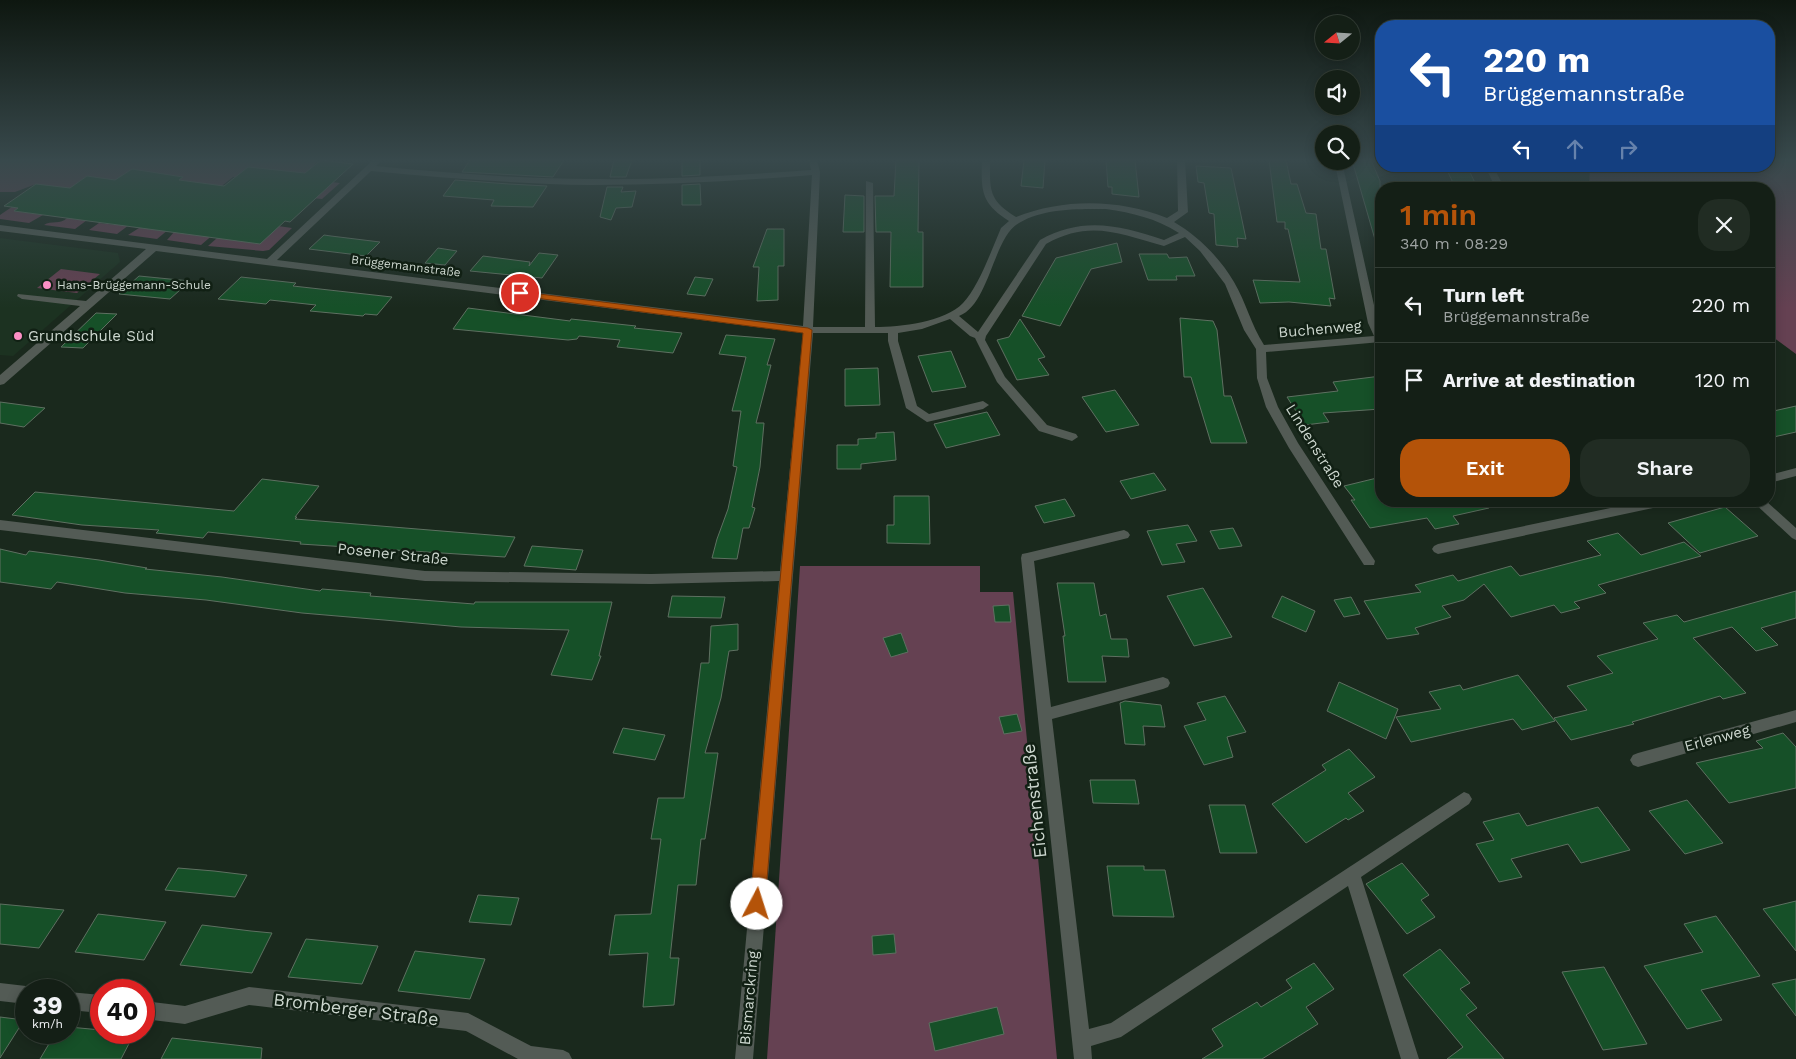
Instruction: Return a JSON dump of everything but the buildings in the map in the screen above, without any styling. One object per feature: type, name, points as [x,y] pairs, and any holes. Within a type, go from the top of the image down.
[{"type":"street","points":[[270,261],[325,209]]},
{"type":"street","name":"Bismarckring","points":[[744,1059],[808,330],[814,209]]},
{"type":"street","points":[[869,209],[870,330]]},
{"type":"street","points":[[808,330],[893,330],[918,327],[952,315],[968,304],[1006,228],[1015,221],[998,209]]},
{"type":"street","name":"Lindenstraße","points":[[1015,221],[1032,214],[1052,209]]},
{"type":"street","name":"Lindenstraße","points":[[1127,209],[1142,212],[1168,222],[1186,233],[1203,249],[1230,283],[1249,330],[1261,349],[1262,378],[1272,407],[1293,445],[1369,561]]},
{"type":"street","points":[[1168,222],[1183,212],[1183,209]]},
{"type":"street","points":[[1349,209],[1375,327]]},
{"type":"street","points":[[1072,437],[1043,428],[1001,380],[980,340],[981,336],[1043,242],[1053,235],[1072,230],[1111,227],[1164,243],[1186,233]]},
{"type":"street","name":"Brüggemannstraße","points":[[0,228],[808,330]]},
{"type":"street","points":[[0,381],[153,248]]},
{"type":"street","points":[[22,296],[87,304]]},
{"type":"street","points":[[952,315],[974,334],[981,336]]},
{"type":"street","points":[[893,330],[893,341],[912,408],[927,418],[982,405]]},
{"type":"street","name":"Buchenweg","points":[[1261,349],[1375,340]]},
{"type":"street","points":[[1775,477],[1796,472]]},
{"type":"street","points":[[1438,550],[1530,532],[1640,507]]},
{"type":"street","points":[[1765,507],[1796,535]]},
{"type":"street","name":"Posener Straße","points":[[0,525],[425,576],[642,579],[785,576]]},
{"type":"street","name":"Eichenstraße","points":[[1083,1059],[1027,558],[1124,535]]},
{"type":"street","points":[[1045,714],[1163,683]]},
{"type":"street","name":"Erlenweg","points":[[1638,760],[1796,716]]},
{"type":"street","points":[[1081,1040],[1115,1031],[1464,799]]},
{"type":"street","points":[[1352,874],[1410,1059]]},
{"type":"street","points":[[0,992],[15,994]]},
{"type":"street","name":"Bromberger Straße","points":[[155,1011],[185,1015],[249,996],[259,997],[468,1022],[529,1055],[563,1059]]},
{"type":"shaded area","points":[[8,209],[16,209],[14,211],[43,215],[29,223],[0,219],[0,215]]},
{"type":"shaded area","points":[[73,209],[101,209],[75,229],[44,225],[65,220]]},
{"type":"shaded area","points":[[130,209],[193,209],[157,239],[128,235],[139,228]]},
{"type":"shaded area","points":[[194,209],[241,209],[264,224],[292,228],[269,250],[263,251],[208,246],[217,238],[222,227],[201,245],[167,240]]},
{"type":"shaded area","points":[[1775,209],[1796,209],[1796,354],[1775,338]]},
{"type":"shaded area","points":[[149,210],[117,234],[89,230],[99,223],[116,225],[133,212]]},
{"type":"shaded area","name":"Hans-Brüggemann-Schule","points":[[0,238],[118,253],[120,262],[13,356],[0,355]]},
{"type":"shaded area","points":[[61,269],[100,274],[77,293],[37,288]]},
{"type":"shaded area","points":[[800,566],[980,566],[980,592],[1013,592],[1057,1059],[767,1059]]},
{"type":"place","name":"Hans-Brüggemann-Schule","points":[[47,285]]},
{"type":"place","name":"Grundschule Süd","points":[[18,336]]},
{"type":"route","points":[[520,293],[808,330],[757,904]]}]
